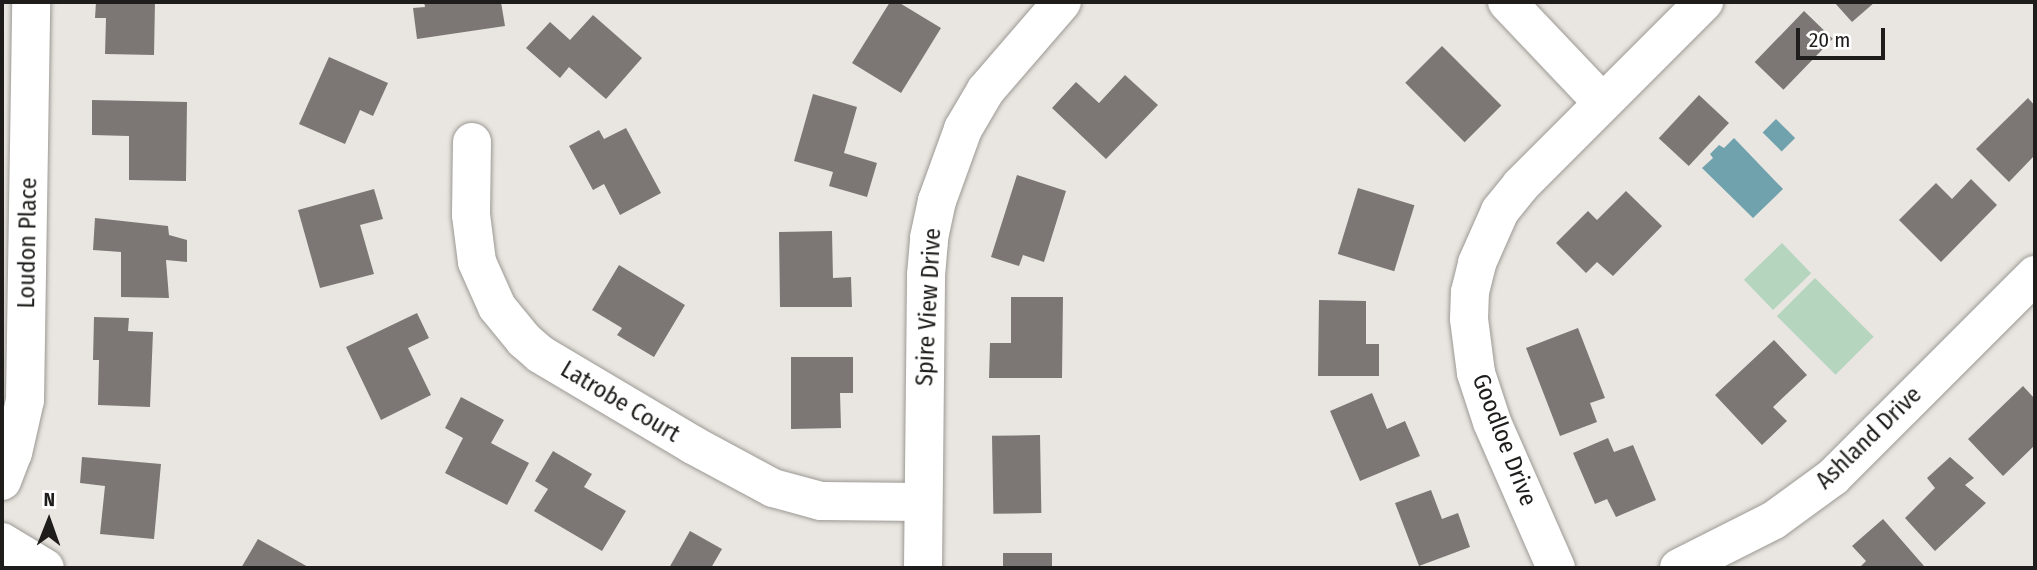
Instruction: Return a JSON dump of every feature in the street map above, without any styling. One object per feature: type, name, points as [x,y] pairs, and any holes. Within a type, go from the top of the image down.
[{"type":"street","name":"Loudon Place","points":[[2,481],[13,453],[25,400],[31,2]]},
{"type":"street","name":"Spire View Drive","points":[[923,568],[926,275],[929,238],[937,201],[963,129],[986,90],[1062,2]]},
{"type":"street","points":[[1507,2],[1602,102]]},
{"type":"street","name":"Goodloe Drive","points":[[1556,568],[1492,422],[1476,373],[1470,346],[1470,292],[1477,263],[1500,211],[1521,185],[1704,2]]},
{"type":"street","name":"Latrobe Court","points":[[472,142],[471,215],[477,262],[497,307],[524,340],[540,354],[742,474],[773,488],[821,501],[923,502]]},
{"type":"street","name":"Ashland Drive","points":[[1679,568],[1774,520],[1833,477],[2035,275]]},
{"type":"street","points":[[2,542],[45,568]]},
{"type":"green space","points":[[1782,243],[1811,273],[1773,310],[1744,280]]},
{"type":"green space","points":[[1815,278],[1874,337],[1836,375],[1777,316]]},
{"type":"water","points":[[1776,119],[1795,138],[1782,152],[1763,132]]},
{"type":"water","points":[[1734,138],[1783,189],[1753,218],[1702,168],[1713,158],[1710,154],[1719,145],[1724,148]]},
{"type":"building","points":[[96,2],[155,2],[154,55],[105,54],[106,18],[95,18]]},
{"type":"building","points":[[424,2],[501,2],[505,26],[417,39],[413,8],[425,7]]},
{"type":"building","points":[[890,2],[898,2],[941,28],[901,93],[852,63]]},
{"type":"building","points":[[1834,2],[1875,2],[1852,22]]},
{"type":"building","points":[[1804,11],[1833,39],[1783,90],[1755,62]]},
{"type":"building","points":[[593,15],[642,58],[606,99],[569,67],[560,78],[526,48],[550,22],[570,40]]},
{"type":"building","points":[[1442,46],[1501,105],[1465,142],[1405,83]]},
{"type":"building","points":[[329,57],[388,83],[373,116],[360,110],[345,144],[299,124]]},
{"type":"building","points":[[1125,75],[1158,105],[1106,159],[1052,108],[1076,82],[1099,103]]},
{"type":"building","points":[[813,94],[857,107],[844,153],[877,163],[867,197],[829,186],[833,172],[794,161]]},
{"type":"building","points":[[1699,95],[1729,123],[1689,166],[1659,138]]},
{"type":"building","points":[[2028,98],[2035,106],[2035,155],[2009,182],[1976,149]]},
{"type":"building","points":[[92,100],[187,102],[186,181],[129,180],[129,136],[92,135]]},
{"type":"building","points":[[626,128],[661,193],[620,215],[604,184],[593,190],[569,146],[599,130],[604,139]]},
{"type":"building","points":[[1017,175],[1066,191],[1044,262],[1023,255],[1019,266],[991,257]]},
{"type":"building","points":[[1971,179],[1997,205],[1941,262],[1899,220],[1936,183],[1952,199]]},
{"type":"building","points":[[1358,188],[1414,205],[1394,271],[1338,254]]},
{"type":"building","points":[[374,189],[383,219],[360,225],[374,274],[320,288],[298,210]]},
{"type":"building","points":[[1626,191],[1662,226],[1613,276],[1597,262],[1586,273],[1556,243],[1588,211],[1597,220]]},
{"type":"building","points":[[95,218],[168,226],[169,235],[187,240],[187,262],[166,260],[169,298],[121,297],[121,252],[93,250]]},
{"type":"building","points":[[832,231],[833,278],[851,277],[852,307],[780,307],[779,232]]},
{"type":"building","points":[[619,265],[685,305],[654,357],[617,335],[622,328],[592,310]]},
{"type":"building","points":[[1011,297],[1063,297],[1062,378],[989,378],[990,343],[1011,343]]},
{"type":"building","points":[[1319,300],[1366,301],[1366,344],[1379,344],[1379,376],[1318,376]]},
{"type":"building","points":[[417,313],[429,338],[408,348],[431,395],[381,420],[346,347]]},
{"type":"building","points":[[94,317],[129,318],[128,331],[153,332],[150,407],[98,405],[99,360],[93,360]]},
{"type":"building","points":[[1578,328],[1605,398],[1590,403],[1597,422],[1560,436],[1526,348]]},
{"type":"building","points":[[1774,340],[1807,375],[1773,407],[1787,421],[1762,445],[1715,395]]},
{"type":"building","points":[[791,357],[853,357],[853,393],[840,393],[841,428],[791,429]]},
{"type":"building","points":[[2023,386],[2035,399],[2035,445],[2003,476],[1968,439]]},
{"type":"building","points":[[1372,393],[1387,429],[1405,421],[1420,456],[1360,481],[1330,411]]},
{"type":"building","points":[[461,397],[504,420],[491,443],[529,463],[507,505],[445,473],[463,438],[445,428]]},
{"type":"building","points":[[1040,435],[1041,513],[993,514],[992,436]]},
{"type":"building","points":[[1608,438],[1614,452],[1633,445],[1656,500],[1616,517],[1607,499],[1595,504],[1573,453]]},
{"type":"building","points":[[553,451],[592,474],[584,487],[626,511],[602,551],[534,511],[548,489],[535,481]]},
{"type":"building","points":[[82,457],[161,464],[154,539],[100,534],[105,486],[80,483]]},
{"type":"building","points":[[1950,457],[1974,478],[1965,485],[1986,503],[1935,551],[1905,518],[1935,488],[1927,478]]},
{"type":"building","points":[[1431,490],[1442,519],[1458,513],[1470,547],[1419,566],[1395,503]]},
{"type":"building","points":[[1883,519],[1924,566],[1922,568],[1859,568],[1866,561],[1852,546]]},
{"type":"building","points":[[690,531],[722,549],[711,568],[669,568]]},
{"type":"building","points":[[258,539],[310,568],[241,568]]},
{"type":"building","points":[[1003,553],[1052,553],[1052,568],[1003,568]]}]
